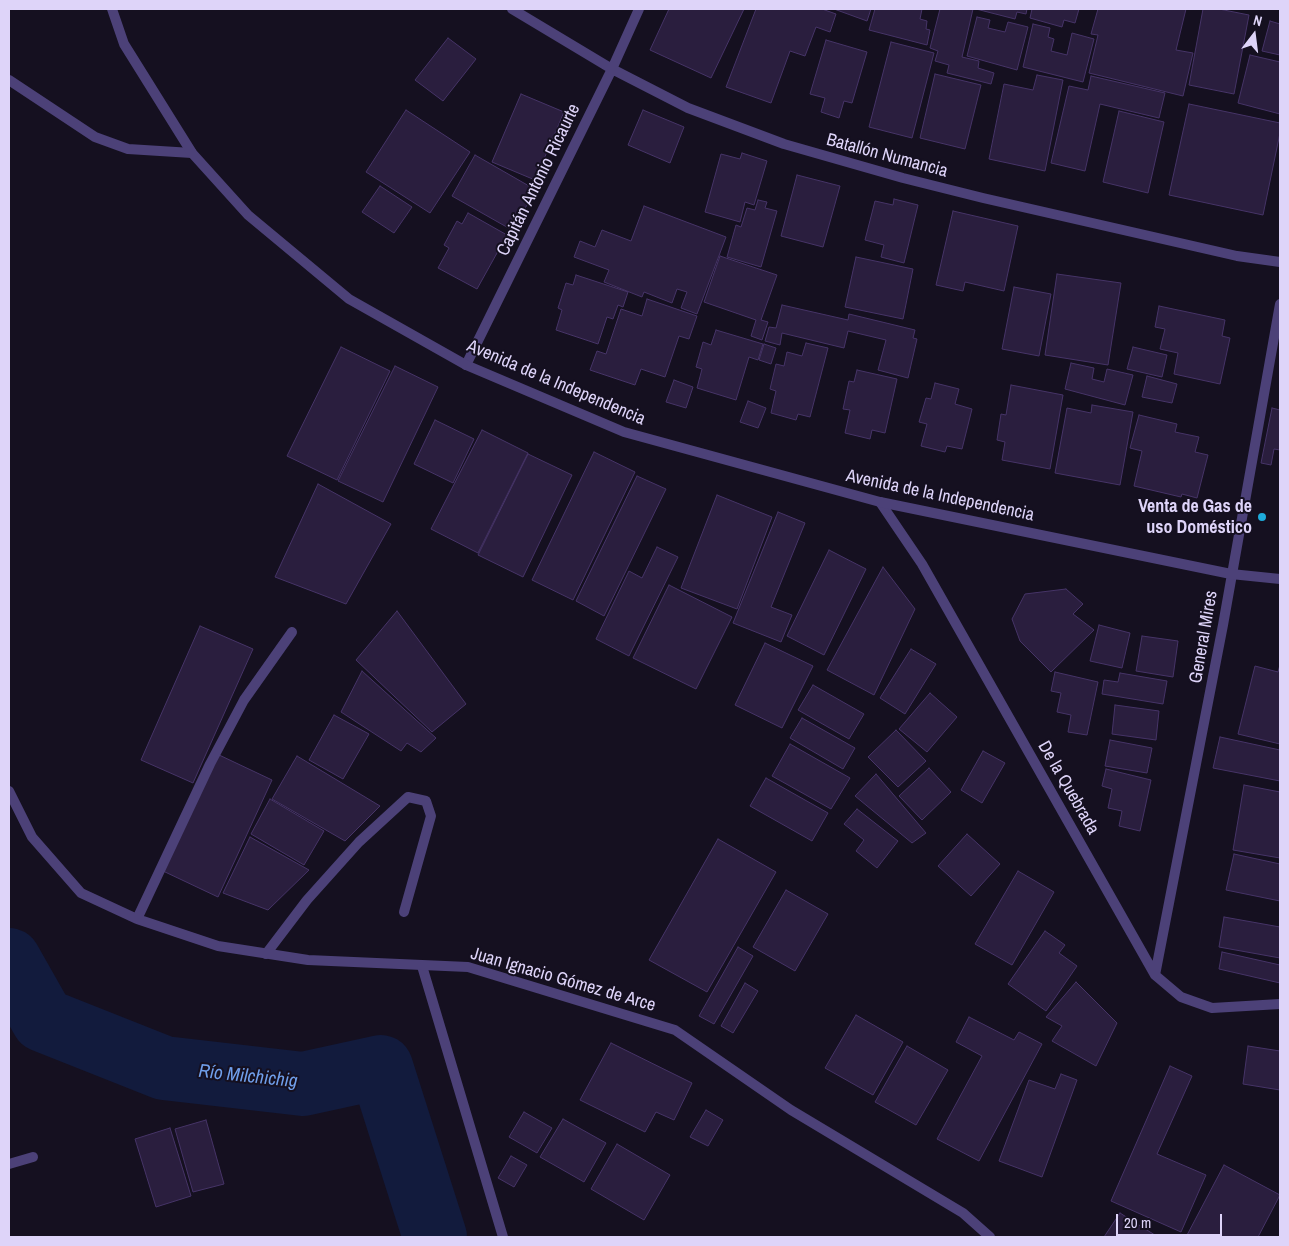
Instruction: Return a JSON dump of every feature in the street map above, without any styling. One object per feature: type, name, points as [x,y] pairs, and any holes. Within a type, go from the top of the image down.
[{"type":"street","name":"Avenida de la Independencia","points":[[112,9],[124,44],[192,153],[248,215],[349,299],[466,365],[624,432],[880,502],[1231,574],[1280,579]]},
{"type":"street","name":"Batallón Numancia","points":[[512,9],[612,69],[688,108],[793,146],[903,178],[992,200],[1237,256],[1280,262]]},
{"type":"street","name":"Capitán Antonio Ricaurte","points":[[466,365],[612,69],[639,9]]},
{"type":"street","points":[[9,80],[95,137],[128,149],[192,153]]},
{"type":"street","name":"General Mires","points":[[1156,975],[1223,625],[1280,304]]},
{"type":"street","name":"De la Quebrada","points":[[880,502],[922,564],[1156,975],[1181,997],[1212,1008],[1280,1004]]},
{"type":"street","points":[[137,919],[210,764],[244,700],[292,632]]},
{"type":"street","name":"Juan Ignacio Gómez de Arce","points":[[9,791],[32,837],[81,894],[137,919],[218,946],[308,960],[468,967],[675,1030],[791,1110],[963,1213],[990,1237]]},
{"type":"street","points":[[266,954],[307,900],[359,842],[408,797],[426,801],[431,816],[404,912]]},
{"type":"street","points":[[422,966],[503,1237]]},
{"type":"street","points":[[9,1164],[33,1157]]},
{"type":"building","points":[[669,9],[744,9],[711,78],[650,50]]},
{"type":"building","points":[[756,9],[822,9],[836,14],[830,32],[816,27],[805,56],[790,51],[771,103],[726,87]]},
{"type":"building","points":[[834,9],[871,9],[867,21]]},
{"type":"building","points":[[875,9],[922,9],[920,19],[927,21],[926,29],[930,30],[927,45],[869,30]]},
{"type":"building","points":[[940,9],[973,9],[962,57],[979,61],[978,68],[994,73],[991,84],[947,73],[949,65],[935,61],[938,51],[930,48]]},
{"type":"building","points":[[976,9],[1027,9],[1026,14],[1017,12],[1015,19]]},
{"type":"building","points":[[1032,9],[1079,9],[1075,23],[1064,20],[1062,27],[1030,18]]},
{"type":"building","points":[[1098,9],[1186,9],[1176,50],[1193,53],[1183,96],[1089,73],[1098,35],[1091,34]]},
{"type":"building","points":[[1203,9],[1219,9],[1249,15],[1234,94],[1189,85]]},
{"type":"building","points":[[977,17],[990,20],[988,28],[1005,32],[1008,22],[1028,27],[1017,70],[967,56]]},
{"type":"building","points":[[1270,21],[1280,24],[1280,55],[1262,51]]},
{"type":"building","points":[[1033,24],[1050,28],[1048,37],[1054,39],[1051,51],[1067,55],[1072,33],[1094,39],[1083,82],[1023,67]]},
{"type":"building","points":[[448,38],[476,59],[443,101],[415,80]]},
{"type":"building","points":[[826,40],[867,52],[852,103],[844,101],[839,118],[821,112],[825,98],[810,94]]},
{"type":"building","points":[[891,42],[934,53],[912,138],[869,127]]},
{"type":"building","points":[[1250,55],[1280,62],[1280,114],[1238,103]]},
{"type":"building","points":[[935,74],[981,85],[965,149],[920,138]]},
{"type":"building","points":[[1037,75],[1063,80],[1045,171],[989,159],[1004,84],[1033,90]]},
{"type":"building","points":[[1091,76],[1165,93],[1159,118],[1100,104],[1085,171],[1051,163],[1069,86],[1088,90]]},
{"type":"building","points":[[521,94],[564,112],[535,180],[492,162]]},
{"type":"building","points":[[1189,104],[1280,123],[1280,133],[1263,215],[1169,195]]},
{"type":"building","points":[[406,110],[470,152],[430,213],[366,172]]},
{"type":"building","points":[[643,110],[684,127],[670,163],[628,145]]},
{"type":"building","points":[[1119,111],[1164,122],[1148,193],[1103,182]]},
{"type":"building","points":[[742,153],[767,161],[754,205],[745,202],[740,222],[705,212],[721,154],[740,159]]},
{"type":"building","points":[[475,155],[536,190],[512,230],[452,196]]},
{"type":"building","points":[[797,175],[840,186],[823,247],[781,236]]},
{"type":"building","points":[[380,186],[412,207],[394,233],[362,212]]},
{"type":"building","points":[[894,199],[918,205],[904,263],[881,257],[884,245],[865,240],[875,201],[893,205]]},
{"type":"building","points":[[758,200],[767,202],[765,208],[777,211],[761,267],[727,257],[736,225],[741,227],[747,208],[755,210]]},
{"type":"building","points":[[644,206],[726,237],[697,314],[681,308],[687,292],[677,289],[672,303],[644,292],[642,297],[604,282],[609,270],[574,257],[580,241],[595,247],[602,230],[631,241]]},
{"type":"building","points":[[953,211],[1018,226],[1004,291],[965,282],[963,291],[936,285]]},
{"type":"building","points":[[468,213],[507,235],[477,289],[438,268],[449,248],[444,245],[457,221],[462,224]]},
{"type":"building","points":[[720,256],[777,275],[761,320],[768,322],[762,340],[751,336],[756,320],[704,302]]},
{"type":"building","points":[[856,257],[913,269],[903,319],[845,307]]},
{"type":"building","points":[[1057,274],[1121,283],[1108,365],[1045,355]]},
{"type":"building","points":[[576,275],[628,292],[623,307],[618,305],[613,319],[607,317],[598,344],[556,330],[562,310],[558,308],[566,283],[573,285]]},
{"type":"building","points":[[1014,287],[1051,294],[1039,356],[1002,349]]},
{"type":"building","points":[[647,299],[697,316],[689,339],[679,336],[665,377],[641,369],[635,385],[590,370],[597,351],[606,354],[621,309],[642,316]]},
{"type":"building","points":[[782,305],[848,320],[849,314],[915,330],[913,338],[917,339],[908,378],[878,370],[886,340],[848,331],[844,348],[782,333],[780,345],[765,341],[769,327],[776,328]]},
{"type":"building","points":[[1159,306],[1225,320],[1222,336],[1230,338],[1220,384],[1174,374],[1178,353],[1160,349],[1165,329],[1155,327]]},
{"type":"building","points":[[716,330],[763,344],[758,360],[749,357],[736,400],[697,388],[702,369],[696,367],[703,342],[711,345]]},
{"type":"building","points":[[806,343],[828,348],[810,417],[798,414],[796,420],[771,413],[776,391],[770,389],[776,364],[784,366],[787,352],[802,356]]},
{"type":"building","points":[[764,344],[776,348],[771,364],[759,360]]},
{"type":"building","points":[[341,347],[390,371],[337,480],[287,456]]},
{"type":"building","points":[[1133,347],[1167,355],[1162,377],[1127,369]]},
{"type":"building","points":[[1071,363],[1094,368],[1092,379],[1104,382],[1107,369],[1133,375],[1125,405],[1065,389]]},
{"type":"building","points":[[395,366],[438,387],[383,502],[338,481]]},
{"type":"building","points":[[857,370],[897,379],[885,433],[872,430],[870,439],[845,433],[850,410],[843,409],[849,381],[854,382]]},
{"type":"building","points":[[1147,376],[1177,384],[1172,403],[1142,397]]},
{"type":"building","points":[[674,380],[693,387],[686,408],[666,402]]},
{"type":"building","points":[[935,383],[959,389],[955,404],[972,409],[962,449],[947,446],[945,452],[921,446],[927,424],[919,422],[926,398],[931,399]]},
{"type":"building","points":[[1011,385],[1063,395],[1050,469],[1002,460],[1005,442],[997,440],[1001,414],[1006,415]]},
{"type":"building","points":[[748,401],[766,408],[758,428],[740,422]]},
{"type":"building","points":[[1092,405],[1133,412],[1120,485],[1055,473],[1067,408],[1091,413]]},
{"type":"building","points":[[1272,408],[1280,410],[1280,450],[1274,449],[1271,465],[1261,463]]},
{"type":"building","points":[[1139,415],[1177,424],[1175,432],[1199,437],[1195,452],[1208,455],[1197,498],[1182,494],[1181,497],[1134,486],[1142,451],[1130,448]]},
{"type":"building","points":[[435,420],[474,439],[453,483],[414,464]]},
{"type":"building","points":[[482,430],[528,453],[478,553],[431,529]]},
{"type":"building","points":[[594,452],[635,472],[573,600],[532,580]]},
{"type":"building","points":[[528,454],[572,475],[523,577],[478,555]]},
{"type":"building","points":[[637,476],[666,489],[604,616],[576,601]]},
{"type":"building","points":[[318,484],[391,524],[346,604],[275,577]]},
{"type":"building","points":[[717,495],[772,517],[737,609],[681,588]]},
{"type":"building","points":[[778,512],[805,523],[771,607],[792,615],[781,642],[733,623]]},
{"type":"building","points":[[657,547],[678,557],[629,656],[596,639],[629,571],[642,578]]},
{"type":"building","points":[[829,550],[866,569],[824,655],[787,636]]},
{"type":"building","points":[[883,567],[915,609],[874,695],[827,670]]},
{"type":"building","points":[[669,585],[732,617],[696,689],[633,658]]},
{"type":"building","points":[[1066,589],[1083,604],[1073,614],[1094,630],[1051,672],[1020,641],[1012,619],[1025,594]]},
{"type":"building","points":[[397,611],[466,704],[432,732],[356,660]]},
{"type":"building","points":[[1099,625],[1130,633],[1122,668],[1090,661]]},
{"type":"building","points":[[200,626],[253,649],[193,783],[141,760]]},
{"type":"building","points":[[1142,636],[1178,641],[1173,677],[1136,671]]},
{"type":"building","points":[[765,643],[813,666],[782,728],[735,705]]},
{"type":"building","points":[[911,649],[936,664],[905,714],[880,698]]},
{"type":"building","points":[[1280,665],[1280,744],[1238,734],[1255,666],[1278,672]]},
{"type":"building","points":[[362,671],[436,738],[421,752],[407,743],[401,751],[341,712]]},
{"type":"building","points":[[1055,672],[1098,682],[1087,735],[1068,732],[1071,715],[1057,712],[1061,693],[1051,691]]},
{"type":"building","points":[[1120,673],[1167,681],[1163,704],[1102,694],[1104,680],[1118,682]]},
{"type":"building","points":[[813,685],[864,714],[849,739],[798,710]]},
{"type":"building","points":[[930,693],[957,717],[927,752],[899,729]]},
{"type":"building","points":[[1115,705],[1159,711],[1156,740],[1112,734]]},
{"type":"building","points":[[334,715],[369,734],[343,779],[309,760]]},
{"type":"building","points":[[802,718],[855,748],[843,769],[790,738]]},
{"type":"building","points":[[896,730],[926,761],[898,787],[868,757]]},
{"type":"building","points":[[1220,737],[1280,750],[1280,781],[1213,768]]},
{"type":"building","points":[[1110,740],[1152,748],[1147,773],[1105,766]]},
{"type":"building","points":[[790,744],[850,778],[831,809],[772,776]]},
{"type":"building","points":[[983,751],[1005,763],[982,803],[961,790]]},
{"type":"building","points":[[217,754],[272,780],[218,897],[163,871]]},
{"type":"building","points":[[297,756],[380,806],[345,841],[272,799]]},
{"type":"building","points":[[929,768],[951,792],[922,820],[899,796]]},
{"type":"building","points":[[1106,769],[1151,780],[1140,831],[1119,826],[1122,811],[1108,808],[1112,789],[1102,786]]},
{"type":"building","points":[[876,774],[926,833],[912,843],[855,796]]},
{"type":"building","points":[[766,778],[828,813],[812,841],[750,806]]},
{"type":"building","points":[[1244,785],[1280,792],[1280,858],[1233,850]]},
{"type":"building","points":[[270,799],[324,831],[304,865],[251,834]]},
{"type":"building","points":[[857,809],[898,841],[877,868],[856,851],[864,840],[844,824]]},
{"type":"building","points":[[967,834],[1000,864],[971,896],[938,866]]},
{"type":"building","points":[[250,837],[309,870],[268,910],[223,893]]},
{"type":"building","points":[[718,839],[776,872],[707,992],[649,960]]},
{"type":"building","points":[[1234,854],[1280,864],[1280,901],[1226,890]]},
{"type":"building","points":[[1018,871],[1054,892],[1012,965],[975,944]]},
{"type":"building","points":[[786,890],[828,914],[795,971],[753,947]]},
{"type":"building","points":[[1224,917],[1280,927],[1280,958],[1219,947]]},
{"type":"building","points":[[1045,931],[1065,945],[1059,953],[1077,966],[1046,1011],[1008,984]]},
{"type":"building","points":[[738,947],[753,956],[714,1024],[699,1016]]},
{"type":"building","points":[[1222,952],[1280,965],[1280,983],[1219,969]]},
{"type":"building","points":[[1076,982],[1117,1023],[1096,1066],[1052,1041],[1062,1026],[1046,1017]]},
{"type":"building","points":[[745,983],[758,991],[733,1033],[721,1026]]},
{"type":"building","points":[[856,1015],[903,1042],[873,1095],[825,1068]]},
{"type":"building","points":[[969,1017],[1014,1040],[1019,1032],[1042,1044],[979,1161],[937,1139],[982,1056],[956,1042]]},
{"type":"building","points":[[611,1043],[692,1083],[674,1120],[656,1112],[645,1132],[580,1100]]},
{"type":"building","points":[[907,1046],[948,1070],[916,1125],[875,1102]]},
{"type":"building","points":[[1248,1046],[1280,1051],[1280,1090],[1243,1084]]},
{"type":"building","points":[[1170,1066],[1192,1076],[1157,1154],[1206,1175],[1181,1232],[1111,1201]]},
{"type":"building","points":[[1061,1074],[1077,1080],[1042,1177],[999,1161],[1029,1080],[1055,1089]]},
{"type":"building","points":[[706,1110],[723,1120],[708,1146],[690,1137]]},
{"type":"building","points":[[524,1112],[552,1128],[537,1153],[509,1137]]},
{"type":"building","points":[[563,1119],[606,1143],[584,1182],[540,1157]]},
{"type":"building","points":[[206,1120],[224,1184],[193,1192],[175,1129]]},
{"type":"building","points":[[170,1128],[191,1196],[156,1207],[135,1139]]},
{"type":"building","points":[[617,1144],[670,1175],[644,1220],[591,1189]]},
{"type":"building","points":[[511,1156],[527,1165],[514,1187],[498,1178]]},
{"type":"building","points":[[1224,1165],[1280,1195],[1258,1237],[1186,1237]]},
{"type":"building","points":[[1120,1213],[1158,1237],[1104,1237]]},
{"type":"waterway","name":"Río Milchichig","points":[[9,960],[43,1020],[164,1068],[303,1084],[381,1067],[435,1237]]},
{"type":"place","name":"Venta de Gas de uso Doméstico","points":[[1262,517]]}]
